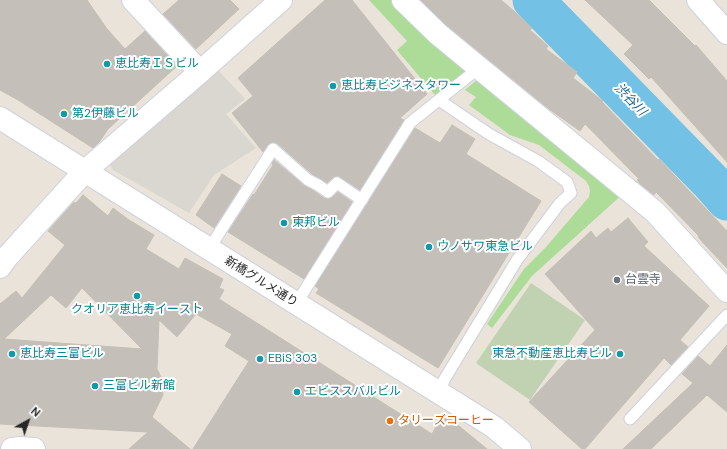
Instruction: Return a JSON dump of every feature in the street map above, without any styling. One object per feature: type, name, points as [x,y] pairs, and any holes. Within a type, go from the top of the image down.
[{"type":"street","points":[[133,0],[200,72]]},
{"type":"street","points":[[0,267],[7,257],[85,171],[281,0]]},
{"type":"street","points":[[403,0],[438,34],[656,212],[727,291]]},
{"type":"street","points":[[698,0],[727,33]]},
{"type":"street","name":"新橋グルメ通り","points":[[0,118],[494,427],[520,449]]},
{"type":"street","points":[[12,449],[34,449]]},
{"type":"lane","points":[[296,304],[410,123],[478,67]]},
{"type":"lane","points":[[439,100],[488,134],[538,161],[567,182],[571,193],[560,203],[517,260],[444,380],[439,392]]},
{"type":"lane","points":[[209,249],[273,149],[308,180],[328,192],[337,183],[362,200]]},
{"type":"lane","points":[[630,419],[727,315]]},
{"type":"green space","points":[[369,0],[391,0],[467,71],[435,95],[397,50],[407,41]]},
{"type":"green space","points":[[478,79],[625,192],[532,276],[492,328],[487,324],[524,269],[546,247],[589,197],[590,191],[586,181],[539,145],[510,135],[469,105],[476,97],[465,90]]},
{"type":"green space","points":[[531,283],[585,320],[530,400],[476,363]]},
{"type":"shaded area","points":[[217,69],[245,99],[226,114],[256,148],[214,175],[189,213],[113,170],[109,162]]},
{"type":"building","points":[[0,0],[87,0],[107,29],[125,49],[145,31],[177,66],[108,129],[93,148],[0,90]]},
{"type":"building","points":[[179,0],[230,0],[239,9],[196,49],[163,14]]},
{"type":"building","name":"恵比寿ビジネスタワー","points":[[325,0],[352,0],[427,94],[400,118],[404,120],[360,190],[338,176],[334,177],[327,183],[312,174],[274,142],[270,143],[263,152],[232,113],[253,96],[238,78]]},
{"type":"building","points":[[421,0],[501,0],[514,11],[532,28],[530,30],[548,46],[546,49],[577,72],[573,78],[603,101],[602,102],[658,160],[659,159],[727,231],[727,268],[705,245],[698,235],[656,192],[654,195],[640,184],[637,180],[639,179],[585,124],[580,131],[549,109],[446,25]]},
{"type":"building","points":[[585,0],[649,0],[695,46],[696,45],[727,81],[727,162],[651,77],[649,79],[624,54],[633,45]]},
{"type":"building","name":"ウノサワ東急ビル","points":[[452,125],[475,139],[466,154],[541,201],[438,368],[316,293],[319,289],[315,286],[415,128],[440,143]]},
{"type":"building","name":"東邦ビル","points":[[274,160],[304,185],[324,198],[331,198],[338,192],[352,202],[304,279],[228,232],[253,194],[254,195],[273,165],[272,163]]},
{"type":"building","points":[[222,174],[241,186],[214,228],[196,215]]},
{"type":"building","points":[[83,195],[108,216],[113,208],[129,220],[154,235],[146,249],[179,269],[185,258],[223,279],[219,288],[224,290],[219,299],[432,434],[443,413],[487,449],[193,449],[249,361],[225,346],[232,334],[196,314],[177,337],[159,320],[157,369],[161,377],[163,395],[152,417],[190,449],[129,449],[148,432],[0,424],[0,304],[16,291],[22,298],[65,245],[48,231],[74,202],[76,203]],"holes":[[[82,288],[142,349],[4,339],[51,295],[66,308]]]},
{"type":"building","name":"東急不動産恵比寿ビル","points":[[628,218],[648,242],[644,246],[709,306],[680,340],[688,347],[671,365],[664,358],[585,449],[582,449],[529,402],[595,330],[545,274],[591,231],[596,238],[608,228],[611,232]]},
{"type":"building","points":[[727,345],[727,412],[707,395],[651,449],[623,449],[693,383],[682,374],[698,356],[710,366]]},
{"type":"waterway","name":"渋谷川","points":[[533,0],[727,200]]},
{"type":"place","name":"恵比寿ＩＳビル","points":[[107,64]]},
{"type":"place","name":"恵比寿ビジネスタワー","points":[[333,86]]},
{"type":"place","name":"第2伊藤ビル","points":[[64,114]]},
{"type":"place","name":"東邦ビル","points":[[284,223]]},
{"type":"place","name":"ウノサワ東急ビル","points":[[429,247]]},
{"type":"place","name":"台雲寺","points":[[617,280]]},
{"type":"place","name":"クオリア恵比寿イースト","points":[[137,296]]},
{"type":"place","name":"恵比寿三富ビル","points":[[12,354]]},
{"type":"place","name":"東急不動産恵比寿ビル","points":[[620,354]]},
{"type":"place","name":"EBiS 303","points":[[260,359]]},
{"type":"place","name":"三富ビル新館","points":[[95,386]]},
{"type":"place","name":"エビススバルビル","points":[[297,392]]},
{"type":"place","name":"タリーズコーヒー","points":[[390,421]]}]
